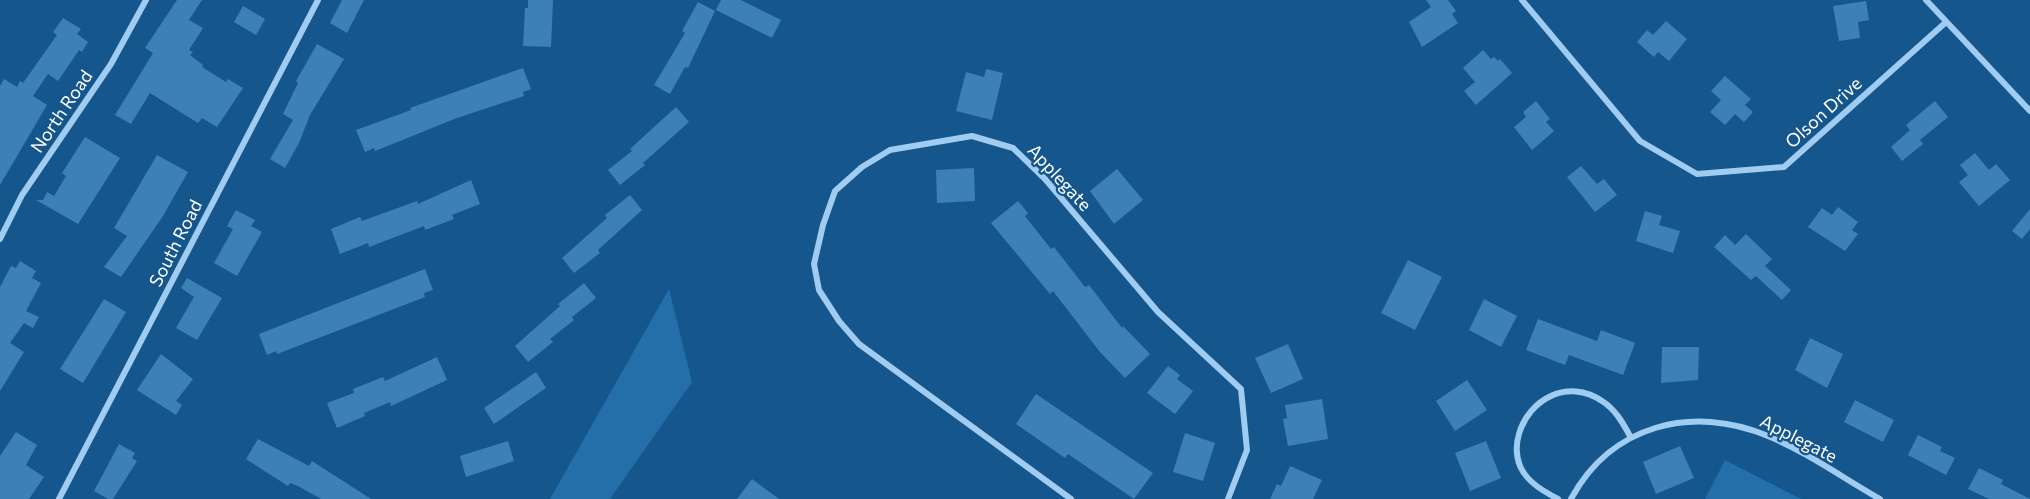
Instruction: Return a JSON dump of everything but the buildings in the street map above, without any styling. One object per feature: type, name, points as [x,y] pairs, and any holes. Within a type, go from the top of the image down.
[{"type":"street","name":"North Road","points":[[0,239],[22,195],[111,64],[146,0]]},
{"type":"street","name":"South Road","points":[[59,499],[318,0]]},
{"type":"street","name":"Olson Drive","points":[[1522,0],[1640,141],[1697,174],[1784,167],[1945,23]]},
{"type":"street","points":[[1926,0],[1945,23],[2030,111]]},
{"type":"street","name":"Applegate","points":[[1071,499],[859,344],[839,321],[819,290],[814,264],[823,225],[836,191],[862,167],[890,150],[972,136],[1013,148],[1045,179],[1158,312],[1241,388],[1247,450],[1228,499]]},
{"type":"street","points":[[1558,499],[1529,479],[1520,466],[1517,441],[1523,422],[1534,406],[1549,395],[1562,392],[1578,391],[1591,394],[1611,408],[1630,436]]},
{"type":"street","name":"Applegate","points":[[1571,499],[1594,465],[1630,436],[1657,427],[1689,421],[1741,426],[1769,436],[1880,499]]},
{"type":"shaded area","points":[[669,289],[692,382],[610,499],[550,499]]},
{"type":"shaded area","points":[[1725,460],[1801,499],[1705,499]]}]
